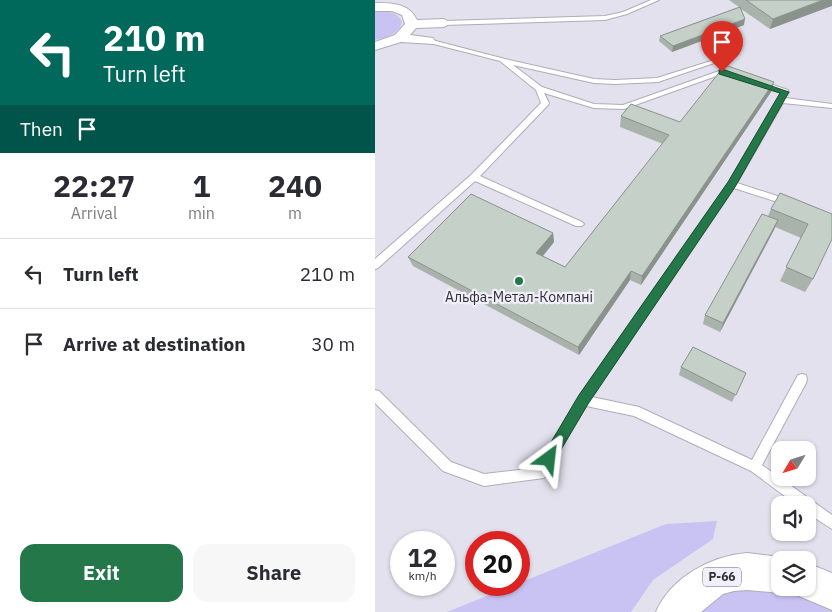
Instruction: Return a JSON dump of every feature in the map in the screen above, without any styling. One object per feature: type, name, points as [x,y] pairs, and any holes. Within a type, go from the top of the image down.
[{"type":"main road","name":"Р-66","points":[[675,612],[707,582],[735,572],[771,574]]},
{"type":"main road","points":[[816,585],[832,592]]},
{"type":"street","points":[[400,38],[418,0]]},
{"type":"street","points":[[377,7],[394,7],[409,17],[428,41]]},
{"type":"street","points":[[409,17],[444,22]]},
{"type":"street","points":[[375,46],[400,38],[428,41]]},
{"type":"lane","points":[[444,22],[605,18],[625,13],[656,0]]},
{"type":"lane","points":[[428,41],[594,81],[658,80],[716,61]]},
{"type":"lane","points":[[502,60],[539,89],[594,106],[625,107],[722,72],[740,78]]},
{"type":"lane","points":[[375,395],[447,467],[484,480],[540,474],[583,400],[732,184],[785,92],[749,80]]},
{"type":"lane","points":[[375,265],[474,177],[545,103],[539,89]]},
{"type":"lane","points":[[780,100],[832,106]]},
{"type":"lane","points":[[474,177],[579,224]]},
{"type":"lane","points":[[732,184],[797,206]]},
{"type":"lane","points":[[755,467],[802,379]]},
{"type":"lane","points":[[583,400],[635,411],[755,467],[795,496]]},
{"type":"lane","points":[[816,511],[832,523]]},
{"type":"shaded area","points":[[375,11],[387,12],[400,18],[402,22],[398,30],[388,37],[375,40]]},
{"type":"shaded area","points":[[717,521],[713,539],[653,580],[631,612],[447,612],[487,596],[530,596],[530,579],[666,524]]},
{"type":"shaded area","points":[[746,578],[771,585],[771,596],[816,596],[816,594],[832,600],[832,612],[692,612]]},
{"type":"building","points":[[746,0],[823,0],[773,19]]},
{"type":"building","points":[[740,7],[745,19],[673,46],[660,36]]},
{"type":"building","points":[[725,65],[774,82],[642,276],[631,271],[578,347],[408,257],[471,194],[553,233],[536,253],[565,267],[669,135],[621,116],[631,104],[680,122]]},
{"type":"building","points":[[780,193],[832,214],[832,239],[813,279],[786,267],[808,224],[771,209]]},
{"type":"building","points":[[762,214],[778,220],[723,323],[705,315]]},
{"type":"building","points":[[693,347],[746,373],[736,395],[681,367]]},
{"type":"place","name":"Альфа-Метал-Компані","points":[[519,281]]},
{"type":"route","points":[[549,459],[583,400],[732,184],[785,92],[722,72]]}]
